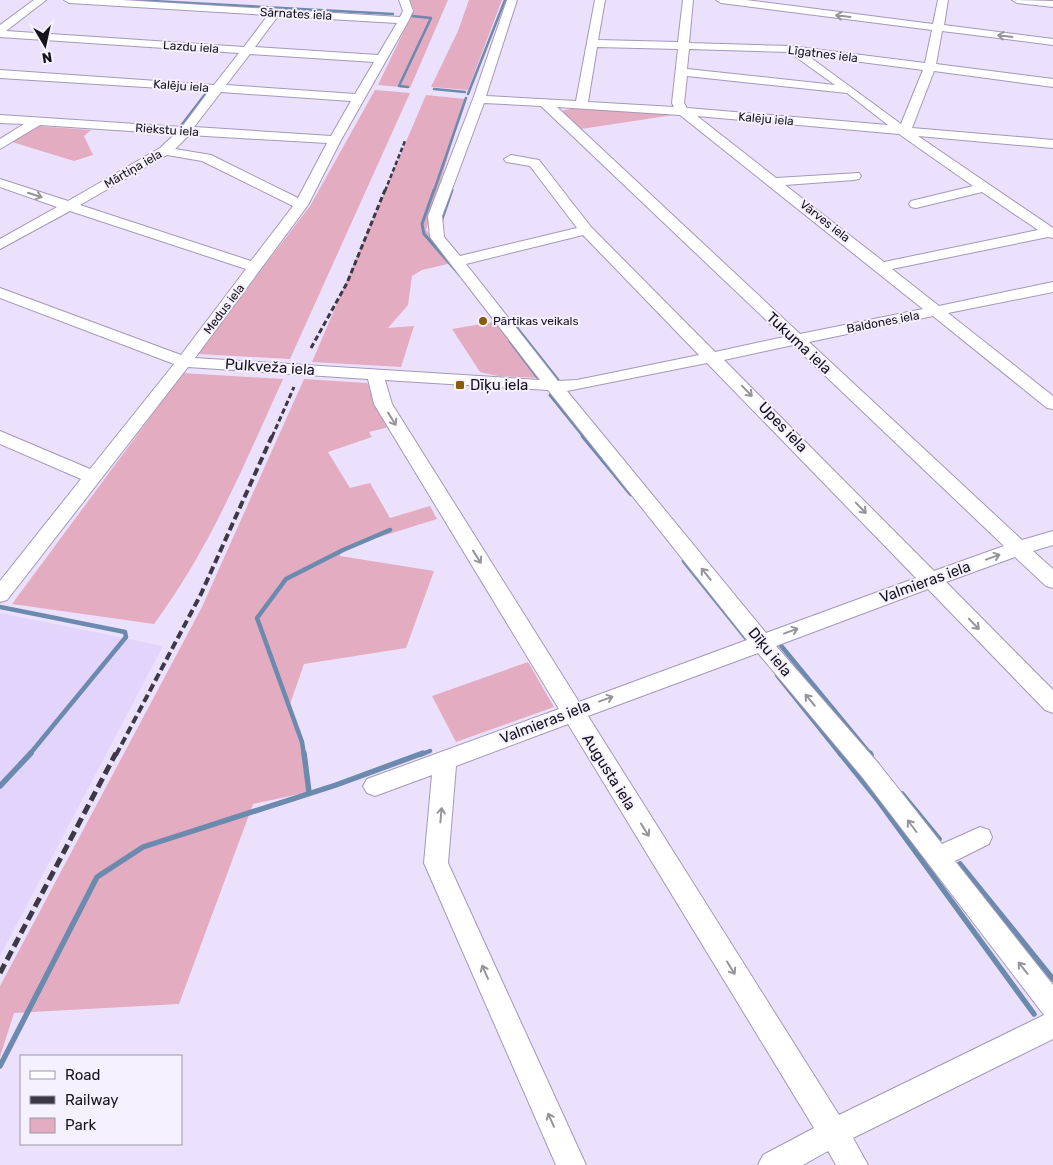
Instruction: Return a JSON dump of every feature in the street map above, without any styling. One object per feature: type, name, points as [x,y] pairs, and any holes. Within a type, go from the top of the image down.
[{"type":"street","points":[[0,30],[42,0]]},
{"type":"street","name":"Sārnates iela","points":[[69,0],[404,20]]},
{"type":"street","name":"Medus iela","points":[[0,595],[184,362],[301,205],[335,140],[361,98],[404,20],[408,11],[404,0]]},
{"type":"street","name":"Dīķu iela","points":[[512,0],[480,99],[435,216],[437,237],[458,261],[553,385],[760,641],[871,771],[1053,1006]]},
{"type":"street","points":[[581,106],[600,0]]},
{"type":"street","points":[[683,111],[678,103],[688,0]]},
{"type":"street","points":[[721,0],[1053,42]]},
{"type":"street","points":[[904,132],[930,67],[943,0]]},
{"type":"street","points":[[1017,0],[1053,4]]},
{"type":"street","name":"Mārtiņa iela","points":[[0,245],[165,151],[185,131],[275,13]]},
{"type":"street","name":"Lazdu iela","points":[[0,34],[382,59]]},
{"type":"street","name":"Līgatnes iela","points":[[592,42],[683,47],[790,49],[1053,83]]},
{"type":"street","points":[[790,49],[850,90],[904,132],[1052,233]]},
{"type":"street","points":[[681,72],[850,90]]},
{"type":"street","name":"Kalēju iela","points":[[0,74],[361,98]]},
{"type":"street","name":"Kalēju iela","points":[[480,99],[683,111],[1053,144]]},
{"type":"street","name":"Tukuma iela","points":[[546,104],[1053,581]]},
{"type":"street","name":"Vārves iela","points":[[683,111],[776,182],[1053,404]]},
{"type":"street","name":"Riekstu iela","points":[[0,119],[335,140]]},
{"type":"street","points":[[0,145],[36,122]]},
{"type":"street","points":[[165,151],[206,158],[301,205]]},
{"type":"street","name":"Upes iela","points":[[511,159],[534,163],[586,230],[713,356],[1053,704]]},
{"type":"street","points":[[776,182],[854,176]]},
{"type":"street","points":[[0,183],[254,267]]},
{"type":"street","points":[[916,204],[984,186]]},
{"type":"street","points":[[458,261],[586,230]]},
{"type":"street","points":[[883,267],[1052,233]]},
{"type":"street","name":"Baldones iela","points":[[553,385],[577,385],[1053,287]]},
{"type":"street","name":"Pulkveža iela","points":[[0,293],[184,362],[553,385]]},
{"type":"street","name":"Augusta iela","points":[[375,374],[383,404],[853,1165]]},
{"type":"street","points":[[0,437],[92,478]]},
{"type":"street","name":"Valmieras iela","points":[[375,786],[760,641],[1018,548],[1053,538]]},
{"type":"street","points":[[445,760],[436,863],[571,1165]]},
{"type":"street","points":[[937,858],[980,837]]},
{"type":"street","points":[[773,1165],[833,1133],[1053,1025]]},
{"type":"shaded area","points":[[0,613],[163,646],[0,956]]},
{"type":"green space","points":[[410,0],[448,0],[410,88],[378,85],[414,10]]},
{"type":"green space","points":[[469,0],[502,0],[468,90],[431,87],[458,31]]},
{"type":"green space","points":[[375,90],[410,93],[290,359],[197,354],[310,206]]},
{"type":"green space","points":[[426,95],[465,99],[426,230],[452,263],[422,270],[412,276],[408,305],[388,328],[414,326],[401,367],[312,362]]},
{"type":"green space","points":[[578,107],[680,114],[581,129],[569,121],[561,111]]},
{"type":"green space","points":[[36,126],[91,130],[84,136],[93,155],[74,161],[12,142]]},
{"type":"green space","points":[[499,321],[540,378],[498,376],[480,372],[452,329]]},
{"type":"green space","points":[[183,373],[283,379],[240,474],[209,536],[174,596],[154,624],[12,604]]},
{"type":"green space","points":[[304,379],[367,383],[389,427],[369,432],[372,437],[328,452],[350,488],[370,483],[390,518],[430,506],[437,519],[341,549],[340,556],[434,571],[406,648],[304,664],[289,707],[299,733],[309,792],[253,804],[179,1004],[14,1013],[0,1057],[0,986],[202,607]]},
{"type":"green space","points":[[528,662],[554,707],[456,742],[432,696]]},
{"type":"waterway","points":[[134,0],[393,14]]},
{"type":"waterway","points":[[468,94],[505,0]]},
{"type":"waterway","points":[[408,87],[399,86],[431,18],[412,16]]},
{"type":"waterway","points":[[434,89],[465,92]]},
{"type":"waterway","points":[[180,127],[206,93]]},
{"type":"waterway","points":[[434,191],[466,98]]},
{"type":"waterway","points":[[434,190],[422,224],[424,234],[460,275]]},
{"type":"waterway","points":[[441,222],[452,190]]},
{"type":"waterway","points":[[517,328],[558,380]]},
{"type":"waterway","points":[[510,341],[538,378]]},
{"type":"waterway","points":[[550,395],[584,437]]},
{"type":"waterway","points":[[583,436],[631,494]]},
{"type":"waterway","points":[[304,755],[302,742],[257,618],[286,579],[343,550],[390,530]]},
{"type":"waterway","points":[[684,561],[746,638]]},
{"type":"waterway","points":[[0,607],[125,632],[126,637],[29,755]]},
{"type":"waterway","points":[[778,642],[871,755],[870,753]]},
{"type":"waterway","points":[[777,675],[841,755]]},
{"type":"waterway","points":[[420,755],[430,751]]},
{"type":"waterway","points":[[0,786],[31,753]]},
{"type":"waterway","points":[[304,753],[309,792]]},
{"type":"waterway","points":[[0,1066],[97,877],[143,847],[336,785],[423,753]]},
{"type":"waterway","points":[[840,753],[877,799],[1034,1014]]},
{"type":"waterway","points":[[902,794],[939,839]]},
{"type":"waterway","points":[[960,864],[1053,979]]},
{"type":"railway","points":[[385,191],[405,141]]},
{"type":"railway","points":[[311,348],[347,283],[385,190]]},
{"type":"railway","points":[[272,437],[294,387]]},
{"type":"railway","points":[[116,755],[201,594],[272,436]]},
{"type":"railway","points":[[0,973],[116,753]]},
{"type":"place","name":"Pārtikas veikals","points":[[483,321]]},
{"type":"place","name":"Dīķu iela","points":[[460,385]]}]
